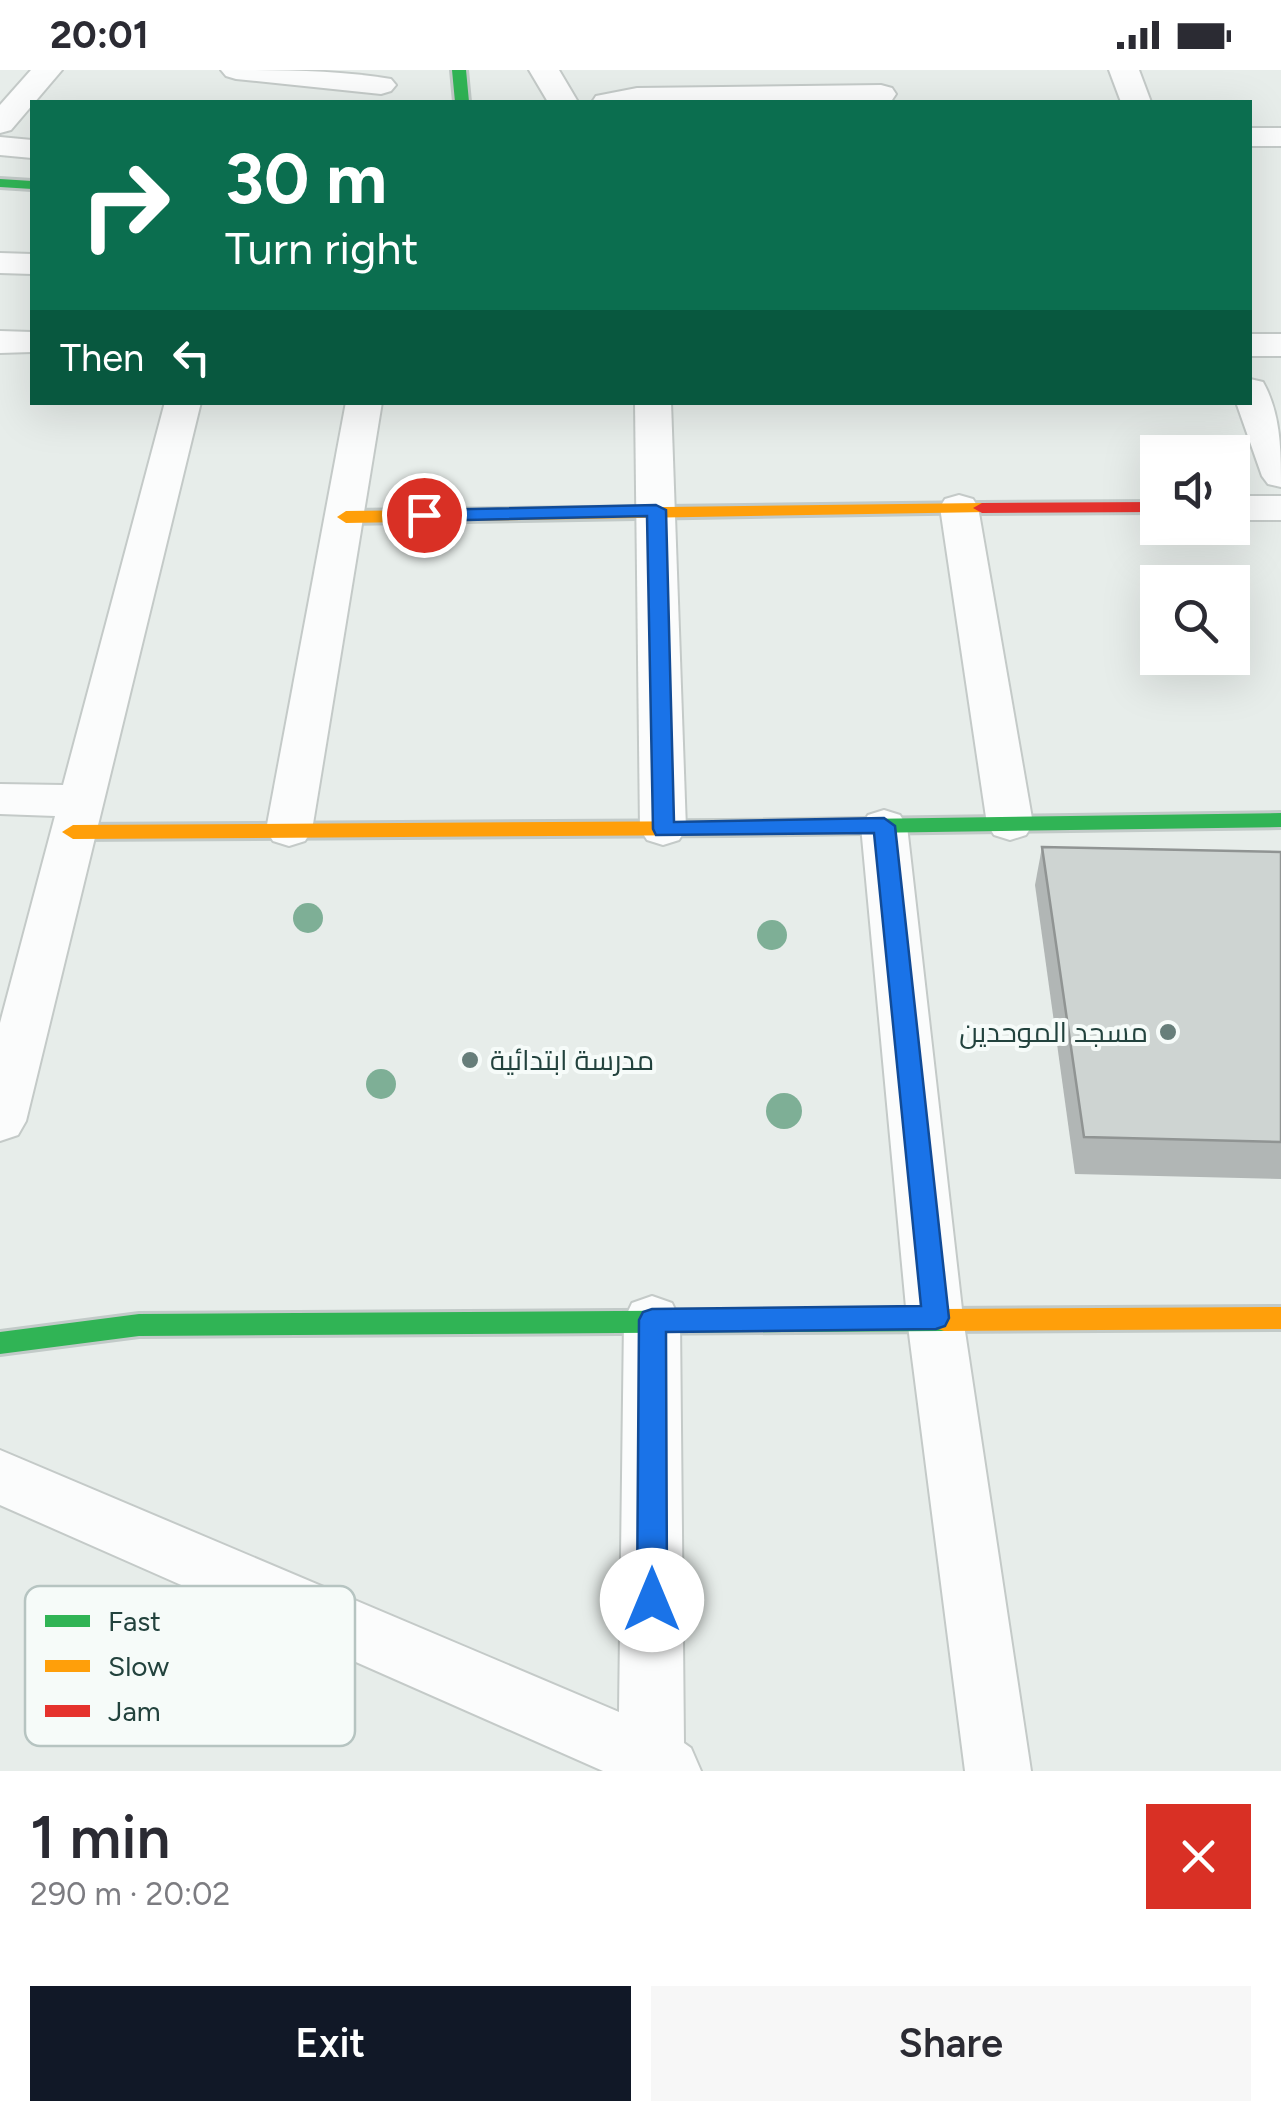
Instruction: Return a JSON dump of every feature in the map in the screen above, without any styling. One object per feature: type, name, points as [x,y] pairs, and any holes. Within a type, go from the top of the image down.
[{"type":"street","points":[[0,124],[47,70]]},
{"type":"street","points":[[236,70],[379,86]]},
{"type":"street","points":[[458,70],[462,100]]},
{"type":"street","points":[[544,70],[561,100]]},
{"type":"street","points":[[1124,70],[1135,100]]},
{"type":"street","points":[[611,100],[637,90],[880,89]]},
{"type":"street","points":[[1252,137],[1281,137]]},
{"type":"street","points":[[0,146],[30,149]]},
{"type":"street","points":[[0,182],[30,186]]},
{"type":"street","points":[[0,263],[30,264]]},
{"type":"street","points":[[0,342],[30,342]]},
{"type":"street","points":[[1252,345],[1281,345]]},
{"type":"street","points":[[1252,396],[1281,476]]},
{"type":"street","points":[[0,1121],[181,405]]},
{"type":"street","points":[[289,830],[364,405]]},
{"type":"street","points":[[652,405],[664,829]]},
{"type":"street","points":[[958,507],[1010,824]]},
{"type":"street","points":[[346,517],[656,510],[1140,508]]},
{"type":"street","points":[[1250,508],[1281,508]]},
{"type":"street","points":[[0,799],[77,816],[289,830],[1281,820]]},
{"type":"street","points":[[884,826],[936,1318],[998,1771]]},
{"type":"street","points":[[0,1343],[139,1325],[1281,1318]]},
{"type":"street","points":[[355,1631],[660,1765],[652,1320]]},
{"type":"street","points":[[0,1476],[251,1586]]},
{"type":"building","name":"مسجد الموحدين","points":[[1042,847],[1281,852],[1281,1142],[1084,1137]]},
{"type":"traffic: fast","points":[[459,70],[462,100]]},
{"type":"traffic: fast","points":[[0,183],[30,185]]},
{"type":"traffic: fast","points":[[729,828],[1281,820]]},
{"type":"traffic: fast","points":[[0,1343],[139,1325],[944,1320]]},
{"type":"traffic: slow","points":[[346,517],[982,508]]},
{"type":"traffic: slow","points":[[73,832],[729,828]]},
{"type":"traffic: slow","points":[[944,1320],[1281,1318]]},
{"type":"traffic: jam","points":[[982,508],[1140,507]]},
{"type":"place","name":"مسجد الموحدين","points":[[1168,1032]]},
{"type":"place","name":"مدرسة ابتدائية","points":[[470,1060]]},
{"type":"route","points":[[424,515],[656,510],[664,829],[884,826],[936,1318],[652,1320],[652,1600]]}]
